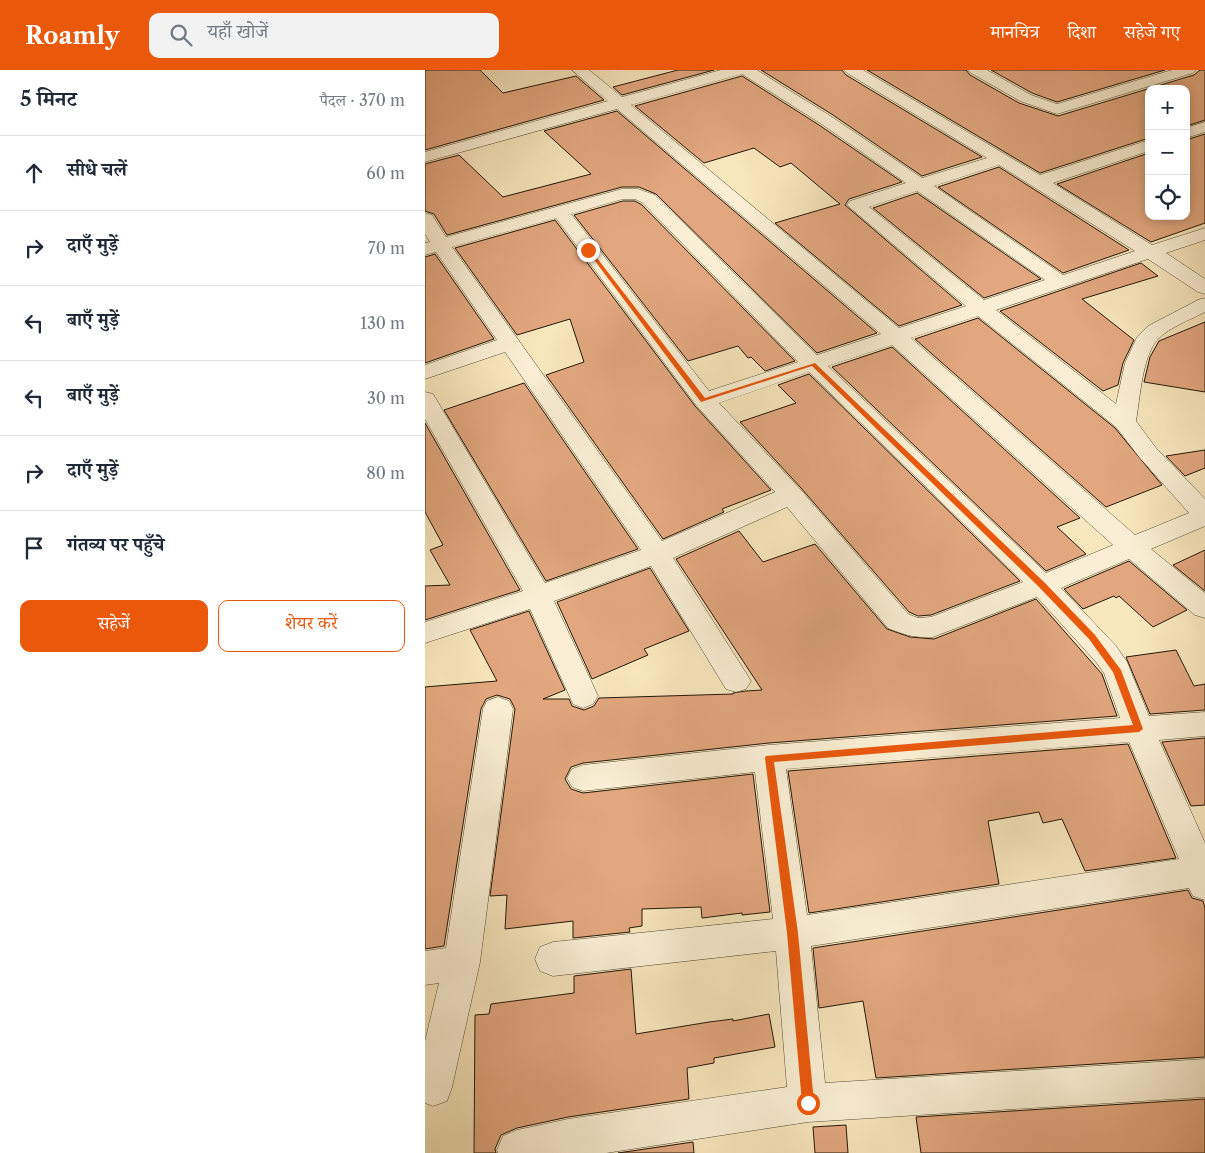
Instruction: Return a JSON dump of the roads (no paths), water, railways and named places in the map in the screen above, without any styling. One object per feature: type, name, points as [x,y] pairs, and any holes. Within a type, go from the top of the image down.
[{"type":"street","points":[[580,70],[897,336],[1131,546],[1205,608]]},
{"type":"street","points":[[425,157],[739,70]]},
{"type":"street","points":[[747,70],[826,120],[1060,282]]},
{"type":"street","points":[[852,70],[1002,159],[1151,251],[1205,288]]},
{"type":"street","points":[[976,70],[1023,97],[1057,109],[1188,70]]},
{"type":"street","points":[[1142,70],[1160,78]]},
{"type":"street","points":[[1190,132],[1205,127]]},
{"type":"street","points":[[1190,134],[1205,141]]},
{"type":"street","points":[[1038,182],[1145,146]]},
{"type":"street","points":[[561,213],[704,400],[791,495],[898,621],[917,628],[933,627],[1042,585],[1205,515],[1148,453],[1124,422],[981,308],[857,205],[1002,159]]},
{"type":"street","points":[[433,247],[561,213],[622,194],[638,194],[649,199],[813,364],[1042,585],[1107,654],[1117,670],[1139,729],[1203,878],[793,933],[553,959]]},
{"type":"street","points":[[425,219],[433,247],[510,343],[657,554],[736,682]]},
{"type":"street","points":[[704,400],[1205,234]]},
{"type":"street","points":[[1124,422],[1135,367],[1142,348],[1151,335],[1205,304]]},
{"type":"street","points":[[425,372],[510,343]]},
{"type":"street","points":[[425,399],[540,599],[583,696]]},
{"type":"street","points":[[425,633],[540,599],[657,554],[791,495]]},
{"type":"street","points":[[433,1087],[462,962],[498,709]]},
{"type":"street","points":[[583,778],[769,758],[1205,724]]},
{"type":"street","points":[[769,758],[793,933],[808,1103]]},
{"type":"street","points":[[425,968],[462,962]]},
{"type":"street","points":[[517,1150],[568,1139],[808,1103],[1205,1078]]}]
